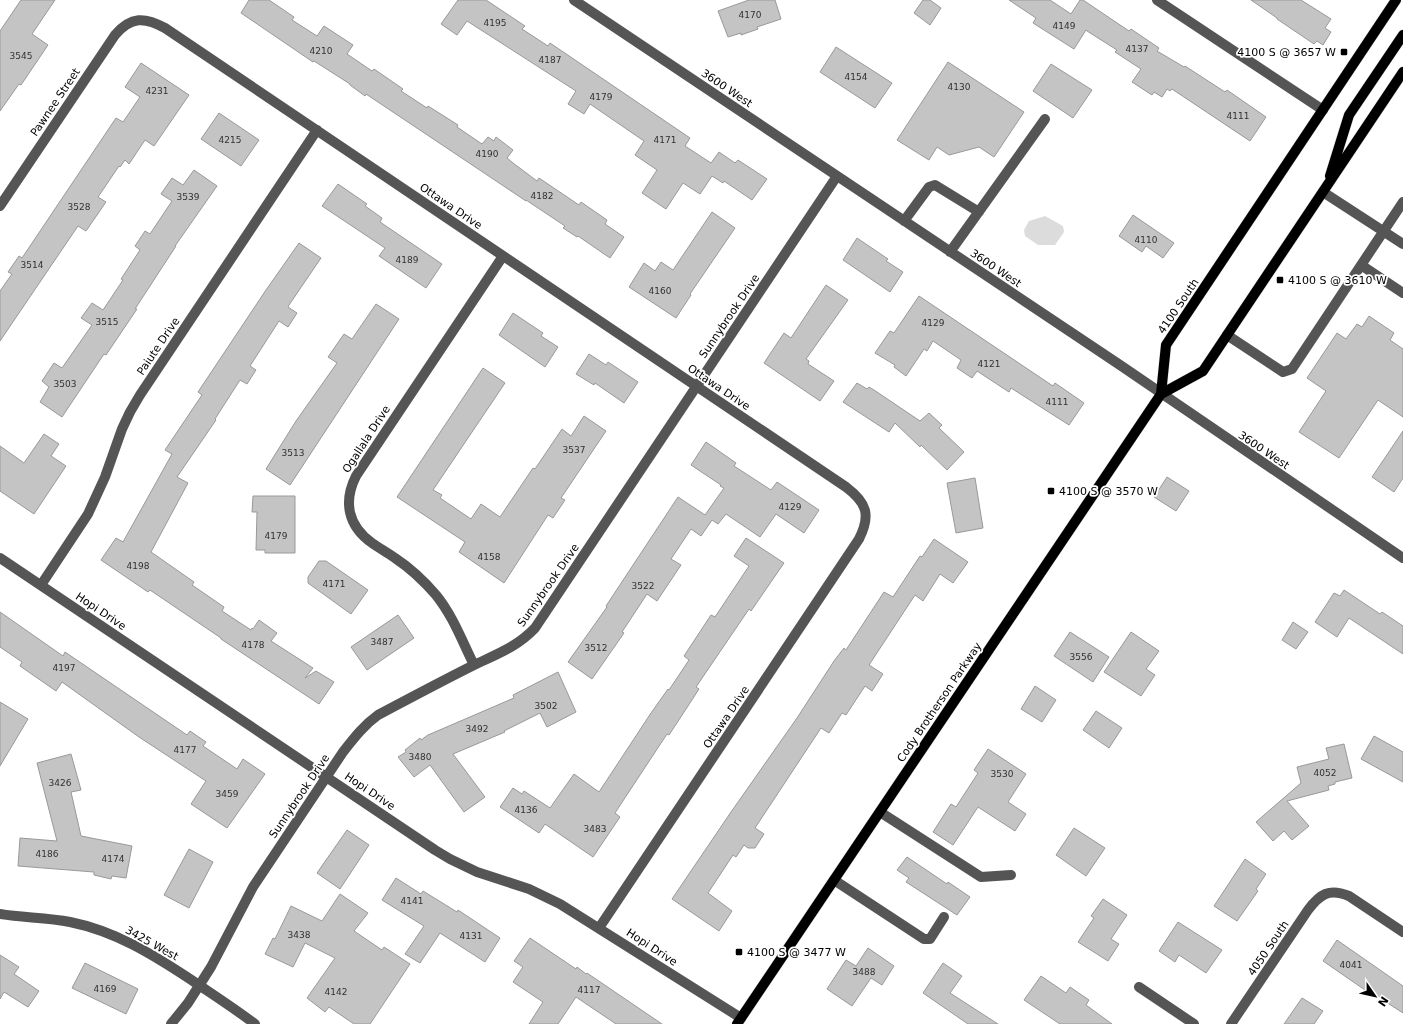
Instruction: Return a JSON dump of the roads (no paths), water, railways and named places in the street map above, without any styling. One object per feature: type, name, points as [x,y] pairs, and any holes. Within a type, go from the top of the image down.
[{"type":"main road","name":"4100 South","points":[[1161,394],[1166,345],[1396,0]]},
{"type":"main road","points":[[1325,189],[1349,115],[1403,35]]},
{"type":"main road","points":[[1161,394],[1203,371],[1403,72]]},
{"type":"main road","name":"Cody Brotherson Parkway","points":[[739,1021],[1161,394]]},
{"type":"street","name":"3600 West","points":[[574,0],[1403,558]]},
{"type":"street","points":[[1157,0],[1323,110]]},
{"type":"street","name":"Ottawa Drive","points":[[137,20],[148,21],[165,28],[854,493],[862,501],[866,511],[866,520],[858,539],[599,928]]},
{"type":"street","name":"Pawnee Street","points":[[0,206],[115,34],[121,27],[129,22],[137,20]]},
{"type":"street","points":[[950,252],[1045,119]]},
{"type":"street","name":"Paiute Drive","points":[[41,585],[88,514],[97,496],[122,430],[140,395],[317,130]]},
{"type":"street","name":"Sunnybrook Drive","points":[[171,1024],[219,954],[252,887],[357,733],[371,719],[474,665],[514,646],[527,636],[534,628],[837,176]]},
{"type":"street","points":[[904,221],[929,187],[936,185],[979,212]]},
{"type":"street","points":[[1325,189],[1403,244]]},
{"type":"street","points":[[1227,335],[1283,372],[1292,369],[1403,202]]},
{"type":"street","name":"Ogallala Drive","points":[[474,665],[455,624],[436,595],[411,570],[361,534],[351,518],[348,497],[356,476],[503,256]]},
{"type":"street","points":[[1361,265],[1403,293]]},
{"type":"street","name":"Hopi Drive","points":[[0,558],[450,859],[477,872],[529,889],[545,896],[599,928],[739,1021]]},
{"type":"street","points":[[880,812],[981,877],[1011,875]]},
{"type":"street","points":[[834,880],[924,939],[930,939],[944,917]]},
{"type":"street","name":"4050 South","points":[[1231,1024],[1308,910],[1322,896],[1330,892],[1340,892],[1403,932]]},
{"type":"street","name":"3425 West","points":[[0,914],[70,922],[128,941],[149,952],[255,1024]]},
{"type":"street","points":[[1139,987],[1194,1024]]},
{"type":"place","name":"4100 S @ 3657 W","points":[[1344,52]]},
{"type":"place","name":"4100 S @ 3610 W","points":[[1280,280]]},
{"type":"place","name":"4100 S @ 3570 W","points":[[1051,491]]},
{"type":"place","name":"4100 S @ 3477 W","points":[[739,952]]}]
